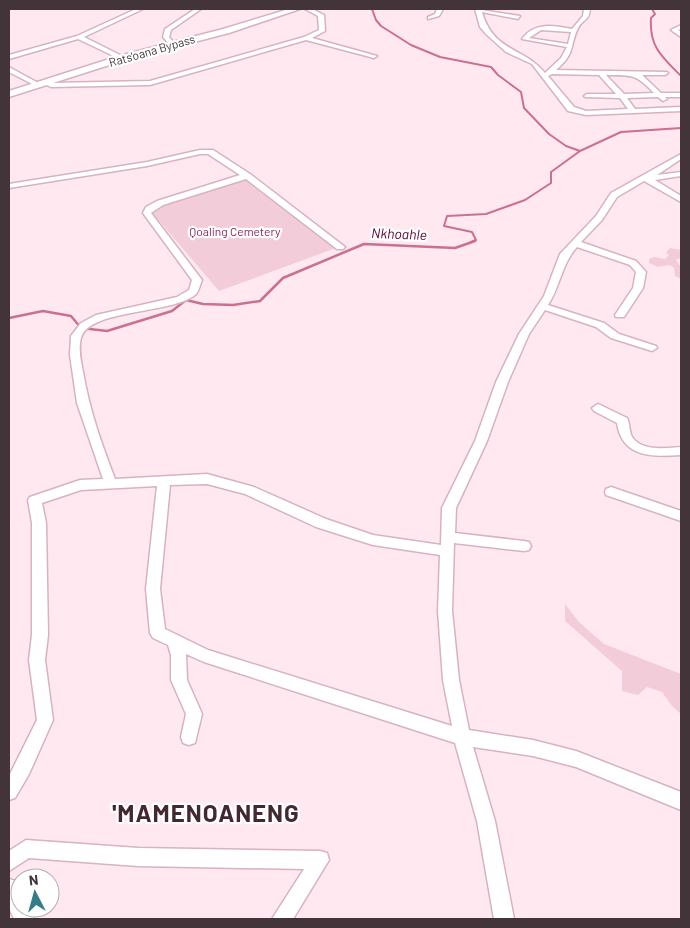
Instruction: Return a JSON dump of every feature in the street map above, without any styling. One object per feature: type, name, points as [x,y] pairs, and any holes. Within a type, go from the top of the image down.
[{"type":"street","points":[[9,57],[79,37],[140,9]]},
{"type":"street","points":[[172,44],[166,37],[168,29],[198,9]]},
{"type":"street","name":"Rats'oana Bypass","points":[[9,94],[122,58],[226,31],[296,9]]},
{"type":"street","points":[[9,69],[41,84],[51,85],[150,83],[306,38],[322,31],[321,15],[308,9]]},
{"type":"street","points":[[430,18],[437,15],[440,9]]},
{"type":"street","points":[[547,74],[567,55],[573,31],[577,23],[586,17],[587,9]]},
{"type":"street","points":[[518,17],[478,10],[483,27],[488,33],[508,51],[529,59],[547,74],[571,109],[586,113],[678,109]]},
{"type":"street","points":[[570,46],[526,38],[530,33],[545,26],[573,31]]},
{"type":"street","points":[[681,27],[674,30],[681,35]]},
{"type":"street","points":[[79,37],[122,58]]},
{"type":"street","points":[[306,38],[374,56]]},
{"type":"street","points":[[601,73],[634,112]]},
{"type":"street","points":[[625,73],[642,77],[658,95],[678,109]]},
{"type":"street","points":[[547,74],[665,73]]},
{"type":"street","points":[[587,96],[681,95]]},
{"type":"street","points":[[9,186],[147,164],[200,152],[210,152],[247,176],[340,247]]},
{"type":"street","points":[[646,178],[681,156]]},
{"type":"street","points":[[504,919],[486,821],[462,737],[451,680],[445,611],[449,508],[481,441],[502,382],[524,334],[549,296],[565,254],[599,218],[614,195],[642,179],[681,174]]},
{"type":"street","points":[[111,484],[85,411],[76,362],[77,334],[82,328],[99,318],[173,302],[192,292],[198,284],[197,280],[147,214],[149,209],[160,203],[247,176]]},
{"type":"street","points":[[646,178],[681,200]]},
{"type":"street","points":[[576,243],[633,263],[641,272],[638,288],[620,315]]},
{"type":"street","points":[[541,306],[600,326],[615,336],[634,344],[652,348]]},
{"type":"street","points":[[598,408],[623,421],[626,437],[634,445],[644,450],[681,451]]},
{"type":"street","points":[[9,792],[23,768],[45,720],[37,660],[40,635],[39,523],[35,500],[80,485],[207,479],[250,490],[321,523],[373,540],[447,552]]},
{"type":"street","points":[[164,482],[153,588],[158,633],[204,654],[462,737],[533,748],[576,759],[681,801]]},
{"type":"street","points":[[611,492],[681,516]]},
{"type":"street","points":[[448,536],[524,546]]},
{"type":"street","points":[[174,641],[179,655],[179,680],[194,714],[189,737]]},
{"type":"street","points":[[9,862],[26,849],[138,857],[320,860],[282,919]]},
{"type":"street","points":[[9,888],[24,919]]},
{"type":"green space","name":"Qoaling Cemetery","points":[[247,176],[336,248],[219,291],[149,209]]},
{"type":"green space","points":[[670,248],[681,250],[680,258],[676,260],[681,267],[681,279],[675,276],[674,268],[670,265],[658,267],[649,263],[649,259],[654,257],[665,259],[669,255],[666,253]]},
{"type":"green space","points":[[565,604],[579,622],[604,644],[681,674],[681,714],[672,706],[662,692],[647,687],[638,695],[622,691],[622,671],[565,621]]},
{"type":"waterway","points":[[372,9],[376,20],[381,26],[411,45],[440,57],[491,67],[498,75],[521,92],[524,108],[549,134],[566,146],[580,151]]},
{"type":"waterway","points":[[652,9],[655,14],[651,18],[652,37],[658,51],[681,76]]},
{"type":"waterway","name":"Nkhoahle","points":[[580,151],[621,132],[681,128]]},
{"type":"waterway","name":"Nkhoahle","points":[[471,242],[476,240],[472,232],[444,226],[447,216],[486,214],[525,200],[551,183],[551,172],[580,151]]},
{"type":"waterway","name":"Nkhoahle","points":[[9,318],[43,311],[71,316],[81,328],[107,331],[172,311],[186,300],[203,304],[233,305],[260,301],[283,278],[364,244],[455,248],[475,241]]},
{"type":"district","name":"'MAMENOANENG","points":[[206,814]]}]
